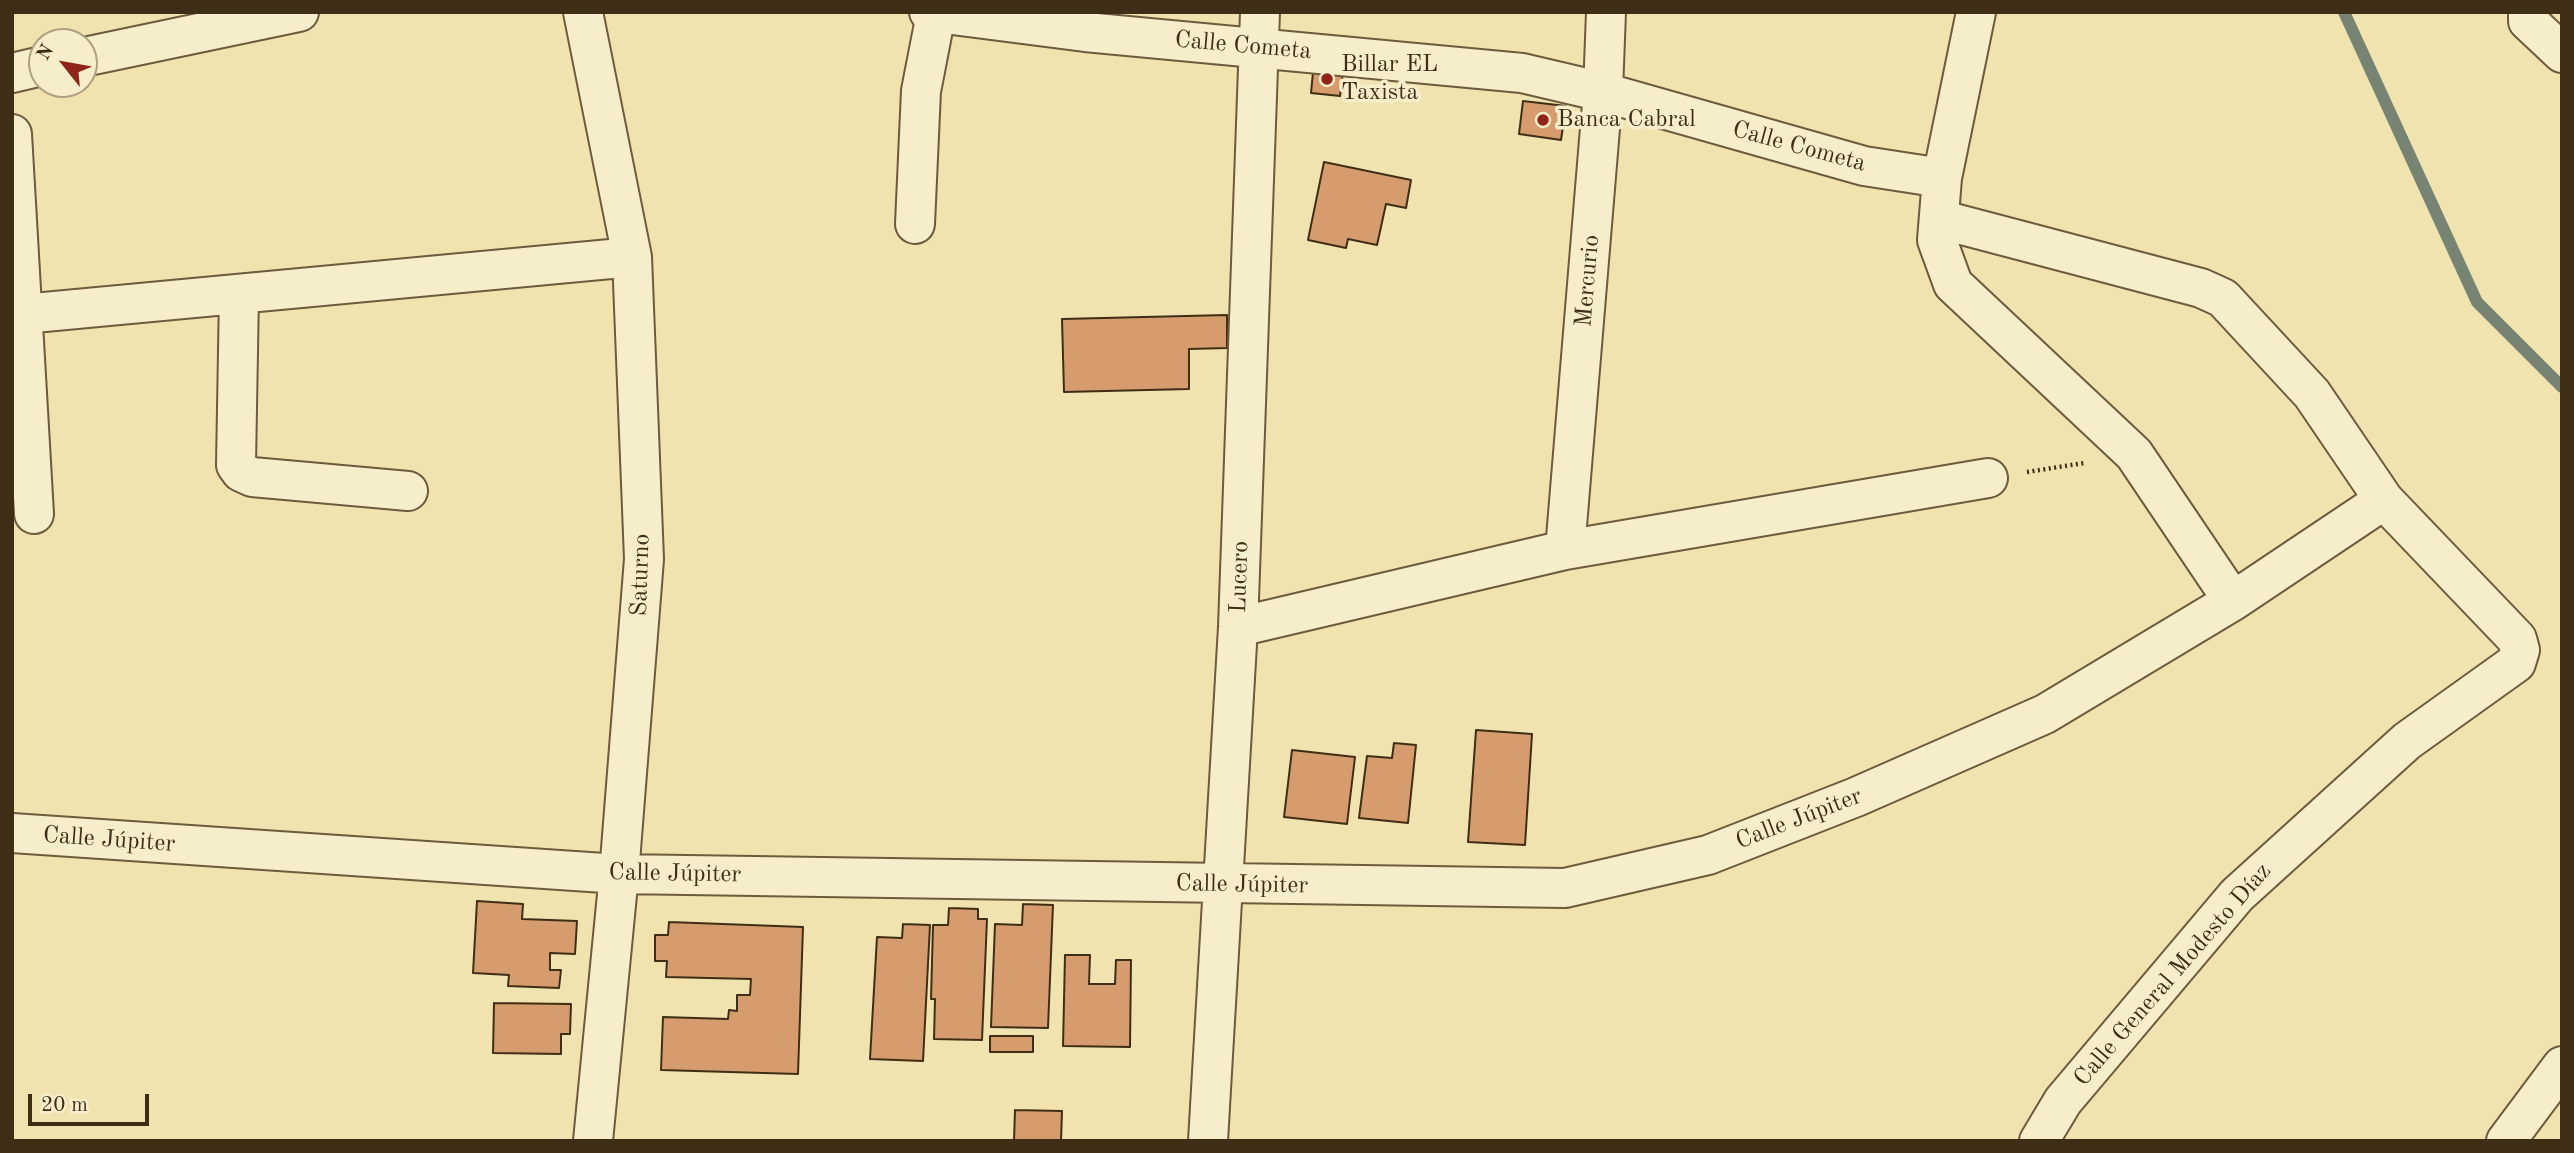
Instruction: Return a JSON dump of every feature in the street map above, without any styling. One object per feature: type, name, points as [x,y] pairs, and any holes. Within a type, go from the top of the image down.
[{"type":"street","points":[[98,54],[299,12]]},
{"type":"street","name":"Saturno","points":[[583,12],[632,257],[644,559],[619,874],[593,1141]]},
{"type":"street","name":"Mercurio","points":[[1565,550],[1603,92],[1606,12]]},
{"type":"street","points":[[1976,12],[1942,178],[1937,240],[1953,284],[2134,454],[2233,601]]},
{"type":"street","points":[[2528,12],[2528,20],[2562,53]]},
{"type":"street","points":[[915,224],[921,91],[948,14]]},
{"type":"street","name":"Calle Cometa","points":[[948,14],[1085,32],[1261,29],[1522,73],[1603,92],[1864,166],[1942,178]]},
{"type":"street","name":"Lucero","points":[[1208,1141],[1238,627],[1261,29]]},
{"type":"street","points":[[12,134],[34,514]]},
{"type":"street","points":[[1939,219],[2201,288],[2223,298],[2312,394],[2384,500]]},
{"type":"street","points":[[23,314],[632,257]]},
{"type":"street","points":[[239,294],[236,465],[241,472],[252,477],[408,491]]},
{"type":"street","points":[[1238,627],[1565,550],[1988,478]]},
{"type":"street","name":"Calle Júpiter","points":[[12,833],[619,874],[1565,888],[1708,855],[1856,797],[2045,714],[2233,601],[2384,500]]},
{"type":"street","name":"Calle General Modesto Díaz","points":[[2039,1141],[2063,1101],[2237,895],[2407,741],[2516,663],[2520,650],[2517,639],[2384,500]]},
{"type":"street","points":[[2511,1139],[2562,1066]]},
{"type":"path","points":[[1988,478],[2134,454]]},
{"type":"building","name":"Billar EL Taxista","points":[[1314,62],[1344,65],[1340,96],[1311,93]]},
{"type":"building","name":"Banca Cabral","points":[[1523,101],[1566,106],[1561,140],[1519,134]]},
{"type":"building","points":[[1324,162],[1411,180],[1406,208],[1386,204],[1377,245],[1348,239],[1346,248],[1308,240]]},
{"type":"building","points":[[1227,315],[1227,348],[1189,349],[1189,389],[1064,392],[1062,319]]},
{"type":"building","points":[[1476,730],[1532,734],[1525,845],[1468,842]]},
{"type":"building","points":[[1394,743],[1416,745],[1408,823],[1359,818],[1367,756],[1392,758]]},
{"type":"building","points":[[1292,750],[1355,757],[1347,824],[1284,817]]},
{"type":"building","points":[[477,901],[523,904],[522,919],[577,921],[575,954],[550,953],[550,970],[561,970],[559,988],[508,986],[509,975],[473,973]]},
{"type":"building","points":[[1023,904],[1053,905],[1048,1028],[991,1027],[995,924],[1022,925]]},
{"type":"building","points":[[949,908],[978,909],[978,919],[987,919],[982,1040],[934,1039],[935,999],[931,999],[933,925],[948,925]]},
{"type":"building","points":[[669,922],[803,927],[798,1074],[661,1070],[663,1017],[728,1019],[729,1010],[737,1011],[737,995],[750,995],[751,979],[666,977],[667,961],[655,961],[655,935],[668,935]]},
{"type":"building","points":[[903,924],[930,925],[923,1061],[870,1059],[877,937],[902,938]]},
{"type":"building","points":[[1065,955],[1090,955],[1089,984],[1115,984],[1116,960],[1131,960],[1130,1047],[1063,1046]]},
{"type":"building","points":[[494,1003],[571,1004],[570,1034],[561,1034],[561,1054],[493,1053]]},
{"type":"building","points":[[990,1036],[1033,1036],[1033,1052],[990,1052]]},
{"type":"building","points":[[1015,1110],[1062,1111],[1061,1141],[1014,1141]]},
{"type":"waterway","points":[[2344,12],[2477,302],[2562,387]]},
{"type":"place","name":"Billar EL Taxista","points":[[1327,79]]},
{"type":"place","name":"Banca Cabral","points":[[1543,120]]}]
